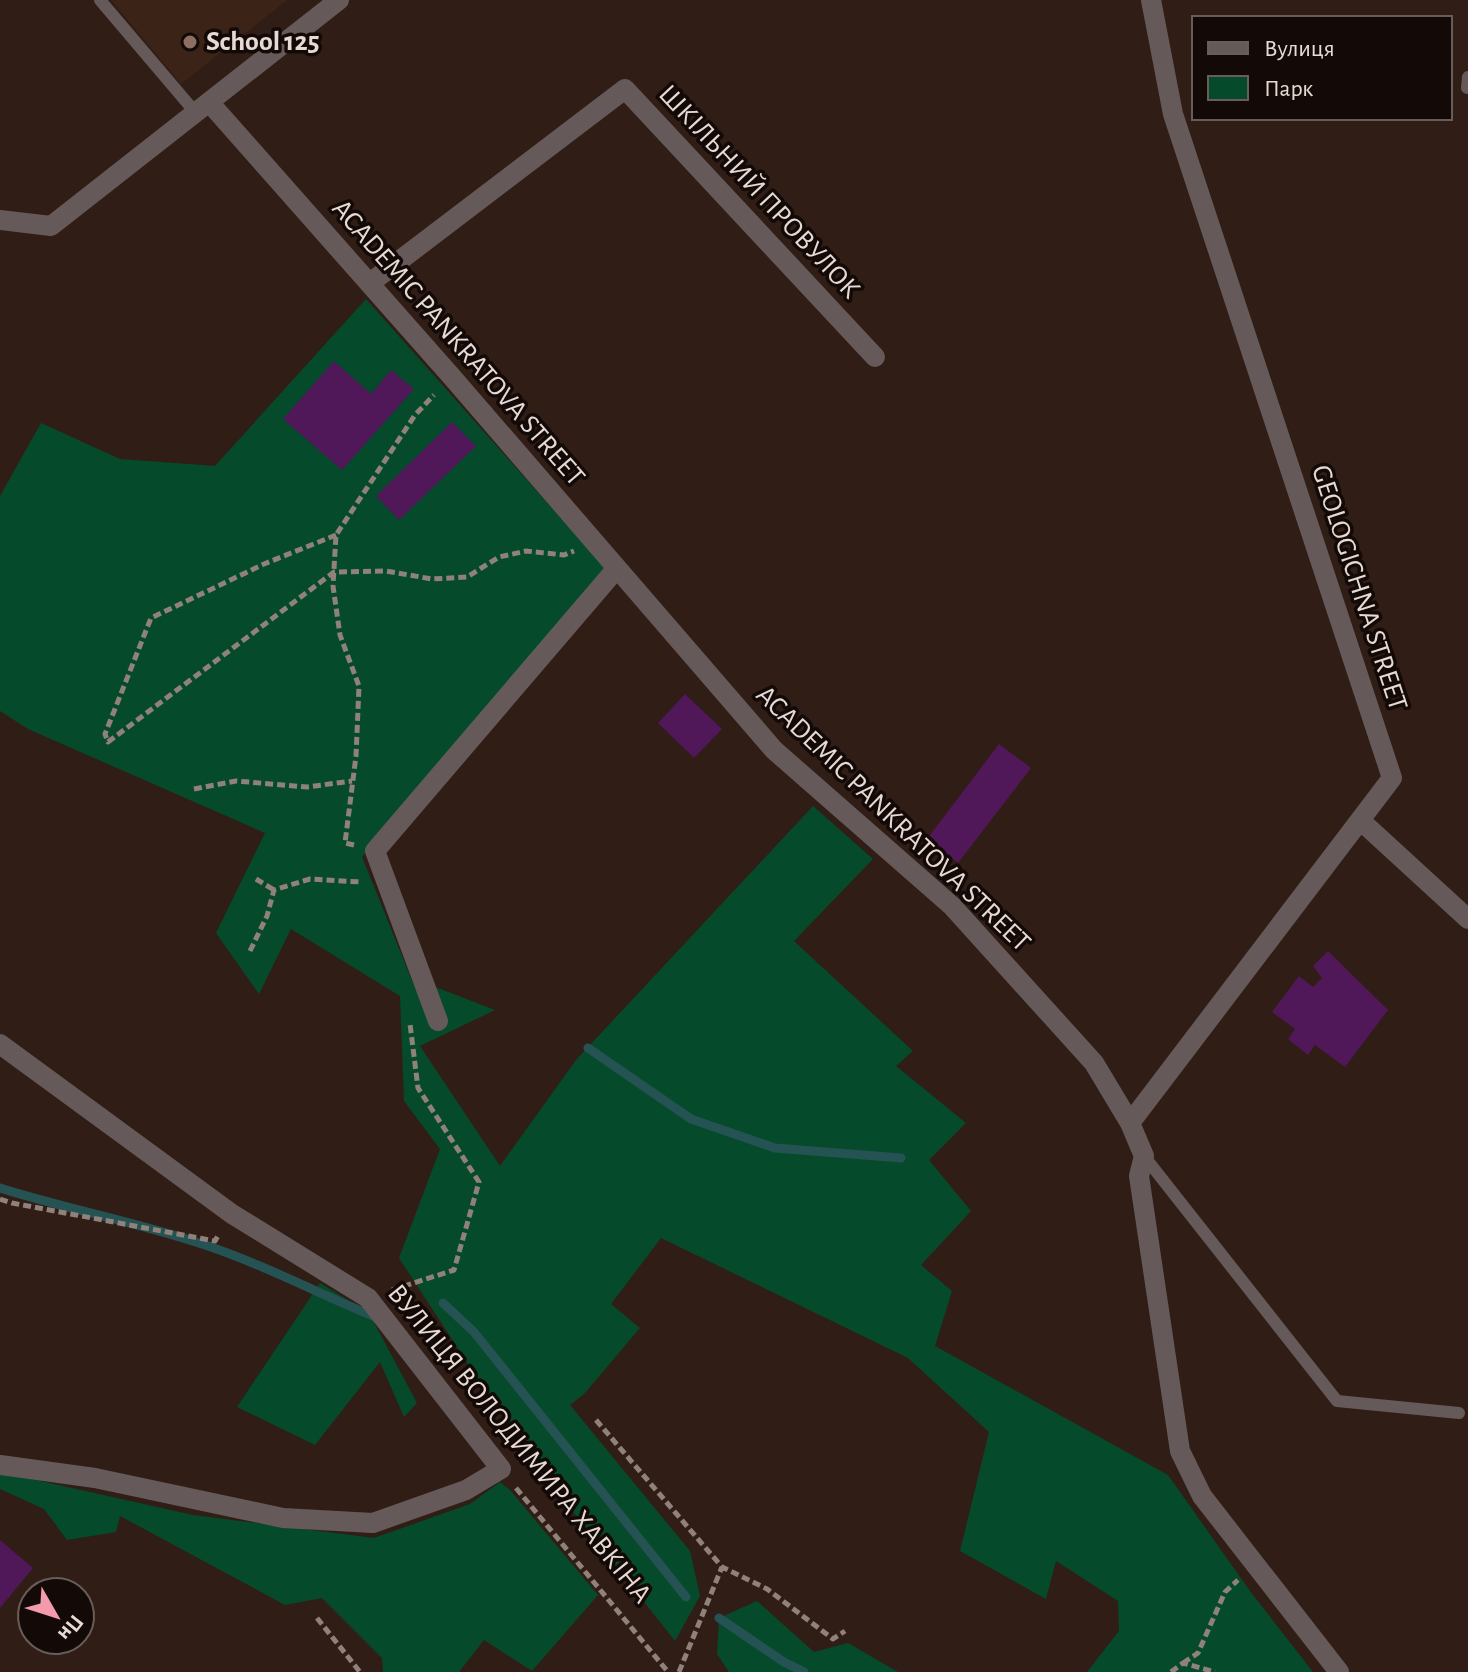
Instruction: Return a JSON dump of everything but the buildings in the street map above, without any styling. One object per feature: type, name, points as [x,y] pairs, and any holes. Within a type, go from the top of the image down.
[{"type":"street","points":[[0,220],[51,226],[339,0]]},
{"type":"street","name":"GEOLOGICHNA STREET","points":[[1130,1123],[1392,778],[1173,114],[1151,0]]},
{"type":"street","name":"ШКІЛЬНИЙ ПРОВУЛОК","points":[[370,283],[625,89],[875,357]]},
{"type":"street","name":"ACADEMIC PANKRATOVA STREET","points":[[202,107],[370,283],[774,750],[952,906],[1094,1063],[1130,1123],[1144,1156],[1139,1176],[1180,1451],[1202,1496],[1339,1672]]},
{"type":"street","points":[[438,1021],[375,851],[617,568]]},
{"type":"street","points":[[1360,820],[1468,919]]},
{"type":"street","name":"ВУЛИЦЯ ВОЛОДИМИРА ХАВКІНА","points":[[0,1044],[232,1214],[368,1298],[501,1469]]},
{"type":"street","points":[[0,1465],[95,1478],[283,1518],[373,1523],[466,1490],[501,1469]]},
{"type":"lane","points":[[100,0],[202,107]]},
{"type":"lane","points":[[1467,88],[1468,77]]},
{"type":"lane","points":[[1144,1156],[1337,1401],[1459,1413]]},
{"type":"path","points":[[375,851],[345,843],[359,686],[340,635],[333,586],[336,535],[415,415],[452,377]]},
{"type":"path","points":[[336,535],[264,564],[151,618],[105,734],[108,742],[334,572],[386,571],[432,579],[467,577],[499,557],[526,551],[564,555],[594,542]]},
{"type":"path","points":[[194,789],[236,781],[307,787],[352,781]]},
{"type":"path","points":[[256,879],[274,890],[310,879],[386,882]]},
{"type":"path","points":[[250,951],[267,916],[274,890]]},
{"type":"path","points":[[368,1298],[454,1270],[479,1182],[418,1088],[410,1024],[438,1021]]},
{"type":"path","points":[[0,1199],[215,1241],[232,1214]]},
{"type":"path","points":[[596,1420],[722,1567],[767,1589],[833,1639],[845,1631]]},
{"type":"path","name":"ВУЛИЦЯ ВОЛОДИМИРА ХАВКІНА","points":[[501,1469],[668,1672]]},
{"type":"path","points":[[1171,1672],[1198,1653],[1225,1592],[1255,1564]]},
{"type":"path","points":[[679,1672],[722,1567]]},
{"type":"path","points":[[317,1618],[360,1672]]},
{"type":"path","points":[[1183,1663],[1215,1672]]},
{"type":"shaded area","name":"School 125","points":[[111,0],[287,0],[181,84]]},
{"type":"green space","points":[[366,299],[606,569],[362,857],[415,988],[438,988],[495,1010],[420,1046],[500,1166],[576,1060],[813,806],[873,859],[794,941],[913,1051],[896,1066],[966,1123],[929,1160],[971,1211],[921,1265],[952,1291],[935,1346],[1168,1475],[1250,1591],[1313,1672],[1087,1672],[1119,1631],[1118,1601],[1056,1561],[1046,1599],[960,1551],[989,1432],[908,1358],[661,1238],[611,1304],[640,1328],[584,1394],[570,1405],[690,1551],[700,1596],[675,1641],[525,1451],[399,1258],[440,1149],[404,1101],[400,996],[291,929],[259,994],[216,933],[265,833],[28,729],[0,711],[0,496],[41,423],[120,459],[215,466]]},
{"type":"green space","points":[[320,1283],[369,1313],[417,1403],[404,1417],[380,1362],[315,1445],[237,1407]]},
{"type":"green space","points":[[0,1472],[193,1515],[374,1538],[470,1504],[500,1482],[598,1595],[532,1671],[484,1640],[459,1672],[383,1672],[382,1658],[322,1598],[285,1605],[120,1516],[116,1532],[67,1540],[44,1509],[0,1489]]},
{"type":"green space","points":[[757,1601],[814,1652],[848,1643],[898,1672],[729,1672],[717,1654],[719,1618]]},
{"type":"waterway","points":[[588,1048],[691,1119],[775,1148],[901,1158]]},
{"type":"waterway","points":[[0,1188],[202,1244],[378,1318]]},
{"type":"waterway","points":[[443,1303],[474,1332],[686,1597]]},
{"type":"waterway","points":[[719,1618],[804,1672]]},
{"type":"place","name":"School 125","points":[[190,42]]}]
